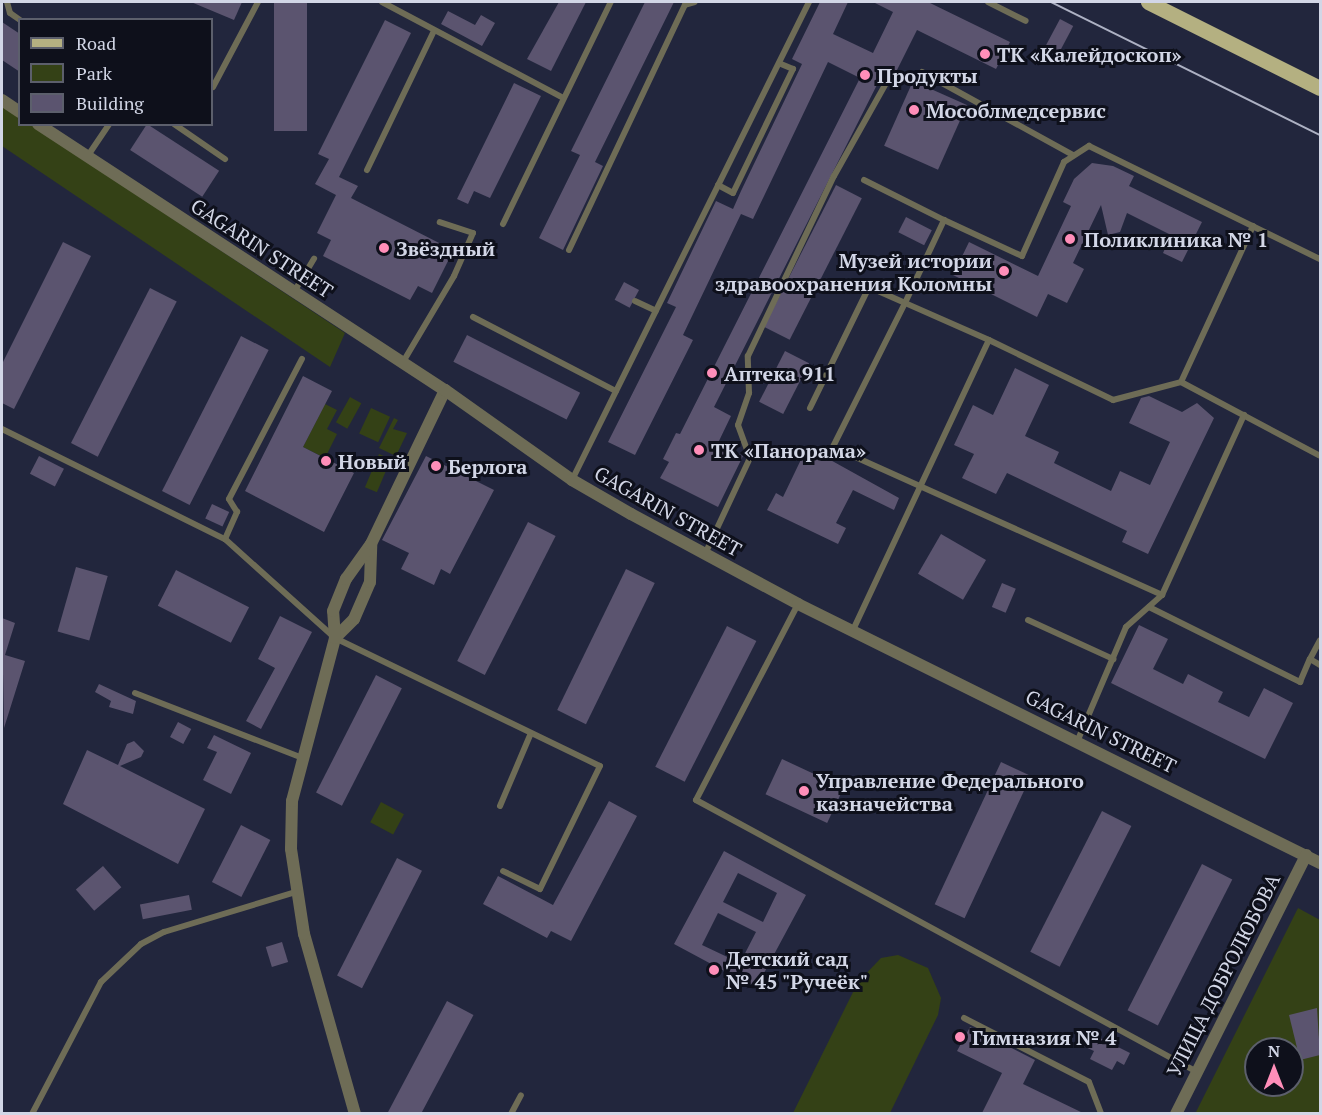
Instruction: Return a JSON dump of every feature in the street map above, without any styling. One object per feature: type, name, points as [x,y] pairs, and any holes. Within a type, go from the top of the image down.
[{"type":"main road","points":[[1148,2],[1320,88]]},
{"type":"street","points":[[2,100],[18,111]]},
{"type":"street","name":"GAGARIN STREET","points":[[41,126],[403,362],[572,480],[704,555],[798,604],[1320,862]]},
{"type":"street","points":[[355,1113],[296,892],[292,801],[300,757],[335,638],[337,600],[346,579],[371,544],[445,390]]},
{"type":"street","points":[[335,638],[354,619],[370,582],[371,544]]},
{"type":"street","name":"УЛИЦА ДОБРОЛЮБОВА","points":[[1176,1113],[1306,855]]},
{"type":"lane","points":[[7,2],[10,13],[18,19]]},
{"type":"lane","points":[[213,87],[258,2]]},
{"type":"lane","points":[[382,2],[564,98]]},
{"type":"lane","points":[[504,224],[611,2]]},
{"type":"lane","points":[[569,250],[685,5],[695,2]]},
{"type":"lane","points":[[572,480],[809,2]]},
{"type":"lane","points":[[988,2],[1026,21]]},
{"type":"lane","points":[[367,170],[434,30]]},
{"type":"lane","points":[[718,185],[733,193],[793,69],[779,63]]},
{"type":"lane","points":[[922,72],[1073,155]]},
{"type":"lane","points":[[704,555],[750,458],[738,424],[749,393],[748,356],[834,176],[889,78]]},
{"type":"lane","points":[[87,158],[108,126]]},
{"type":"lane","points":[[177,126],[225,159]]},
{"type":"lane","points":[[864,180],[1022,256],[1064,162],[1089,146],[1320,259]]},
{"type":"lane","points":[[944,220],[833,447],[919,489],[1162,595]]},
{"type":"lane","points":[[403,362],[454,276],[473,233],[440,222]]},
{"type":"lane","points":[[1181,382],[1253,226]]},
{"type":"lane","points":[[293,292],[314,259]]},
{"type":"lane","points":[[810,408],[869,287],[989,340],[1113,400],[1181,382],[1320,456]]},
{"type":"lane","points":[[635,301],[656,311]]},
{"type":"lane","points":[[473,317],[616,391]]},
{"type":"lane","points":[[853,630],[989,340]]},
{"type":"lane","points":[[225,539],[237,512],[229,499],[302,359]]},
{"type":"lane","points":[[1077,742],[1126,627],[1162,595],[1244,415]]},
{"type":"lane","points":[[2,429],[225,539],[335,638],[600,766],[540,889],[503,871]]},
{"type":"lane","points":[[798,604],[696,800],[1197,1072]]},
{"type":"lane","points":[[1149,607],[1300,682],[1320,640]]},
{"type":"lane","points":[[1028,620],[1113,659]]},
{"type":"lane","points":[[1310,659],[1320,665]]},
{"type":"lane","points":[[135,693],[300,757]]},
{"type":"lane","points":[[500,806],[531,733]]},
{"type":"lane","points":[[32,1113],[101,982],[141,944],[164,932],[296,892]]},
{"type":"lane","points":[[964,1018],[1089,1082],[1101,1113]]},
{"type":"lane","points":[[511,1113],[521,1095]]},
{"type":"green space","points":[[2,105],[18,116],[18,126],[33,126],[345,333],[330,367],[2,146]]},
{"type":"green space","points":[[350,397],[361,403],[347,429],[336,422]]},
{"type":"green space","points":[[325,404],[337,410],[327,429],[337,434],[325,458],[303,447]]},
{"type":"green space","points":[[371,408],[390,417],[378,442],[359,433]]},
{"type":"green space","points":[[394,418],[398,420],[393,429],[407,433],[396,456],[379,448]]},
{"type":"green space","points":[[379,454],[391,459],[377,492],[365,487]]},
{"type":"green space","points":[[381,802],[404,814],[393,835],[370,822]]},
{"type":"green space","points":[[1298,908],[1320,920],[1320,1113],[1195,1114]]},
{"type":"green space","points":[[898,955],[928,968],[941,998],[938,1015],[890,1113],[793,1113],[858,982],[881,958]]},
{"type":"building","points":[[191,2],[242,2],[234,20]]},
{"type":"building","points":[[274,2],[307,2],[307,131],[274,131]]},
{"type":"building","points":[[559,2],[586,2],[551,71],[527,59]]},
{"type":"building","points":[[645,2],[674,2],[595,162],[603,166],[563,250],[539,238],[580,155],[571,151]]},
{"type":"building","points":[[820,2],[848,2],[833,34],[873,53],[893,12],[873,2],[928,2],[1010,42],[996,69],[917,30],[896,72],[886,67],[714,407],[731,416],[718,443],[743,456],[718,507],[660,478],[669,462],[663,459],[676,433],[680,434],[860,78],[828,62],[753,219],[741,214],[683,335],[693,340],[635,455],[608,442],[676,307],[667,303],[716,201],[733,209],[802,64],[792,59]]},
{"type":"building","points":[[448,11],[475,25],[481,15],[495,23],[482,46],[441,24]]},
{"type":"building","points":[[1060,19],[1073,26],[1059,53],[1045,46]]},
{"type":"building","points":[[385,20],[411,33],[339,177],[358,186],[351,198],[443,245],[439,252],[450,257],[432,293],[418,286],[410,300],[323,256],[331,240],[317,233],[336,195],[315,184],[329,159],[318,154]]},
{"type":"building","points":[[2,22],[18,33],[18,71],[2,60]]},
{"type":"building","points":[[913,81],[967,105],[938,170],[884,146]]},
{"type":"building","points":[[514,83],[541,96],[490,198],[474,191],[468,204],[457,199]]},
{"type":"building","points":[[146,126],[150,126],[219,171],[202,197],[130,150]]},
{"type":"building","name":"Поликлиника № 1","points":[[1092,163],[1113,166],[1134,176],[1129,186],[1202,222],[1182,262],[1163,253],[1171,235],[1127,213],[1120,232],[1108,235],[1101,205],[1073,263],[1084,269],[1067,303],[1048,294],[1037,317],[953,275],[969,242],[1038,276],[1071,206],[1063,202],[1074,179]]},
{"type":"building","points":[[836,185],[862,198],[790,340],[764,327]]},
{"type":"building","points":[[906,217],[932,230],[924,245],[898,232]]},
{"type":"building","points":[[63,242],[91,256],[14,409],[2,403],[2,364]]},
{"type":"building","points":[[624,282],[639,290],[630,308],[615,300]]},
{"type":"building","points":[[150,288],[177,302],[98,457],[71,443]]},
{"type":"building","points":[[467,335],[580,393],[567,419],[453,362]]},
{"type":"building","points":[[241,336],[269,350],[190,505],[162,491]]},
{"type":"building","points":[[785,351],[809,363],[783,414],[759,402]]},
{"type":"building","points":[[1015,368],[1049,385],[1025,436],[1059,452],[1054,463],[1111,491],[1120,471],[1150,485],[1170,442],[1129,423],[1141,398],[1149,396],[1182,412],[1197,403],[1214,418],[1148,554],[1122,542],[1127,531],[1007,473],[996,494],[962,478],[974,454],[954,445],[973,405],[993,415]]},
{"type":"building","points":[[303,376],[332,391],[303,447],[354,473],[324,532],[245,491]]},
{"type":"building","points":[[807,447],[899,498],[894,510],[853,490],[836,523],[846,528],[838,544],[767,510],[776,493],[783,497]]},
{"type":"building","points":[[39,456],[64,469],[55,487],[30,474]]},
{"type":"building","points":[[426,456],[494,490],[450,574],[441,569],[434,585],[401,569],[409,553],[382,540]]},
{"type":"building","points":[[212,504],[229,512],[222,527],[205,519]]},
{"type":"building","points":[[528,522],[556,536],[485,675],[457,661]]},
{"type":"building","points":[[941,534],[986,560],[963,600],[918,574]]},
{"type":"building","points":[[76,567],[108,576],[89,641],[58,631]]},
{"type":"building","points":[[626,569],[655,583],[586,724],[557,710]]},
{"type":"building","points":[[176,570],[249,607],[231,643],[158,606]]},
{"type":"building","points":[[1002,583],[1016,589],[1006,613],[992,607]]},
{"type":"building","points":[[280,616],[312,632],[261,729],[246,721],[275,668],[258,659]]},
{"type":"building","points":[[2,618],[15,623],[5,655],[25,661],[4,728]]},
{"type":"building","points":[[1139,625],[1168,639],[1153,669],[1183,684],[1188,674],[1223,692],[1218,702],[1249,717],[1264,688],[1293,703],[1265,759],[1111,683]]},
{"type":"building","points":[[727,626],[756,641],[685,782],[655,767]]},
{"type":"building","points":[[376,675],[402,688],[342,806],[316,793]]},
{"type":"building","points":[[99,684],[136,701],[133,714],[109,707],[111,701],[95,692]]},
{"type":"building","points":[[178,722],[191,729],[183,744],[170,737]]},
{"type":"building","points":[[214,735],[251,753],[231,794],[203,780],[217,752],[207,748]]},
{"type":"building","points":[[134,741],[144,751],[141,757],[120,766],[205,809],[178,864],[63,804],[87,750],[118,765],[127,744]]},
{"type":"building","name":"Управление Федерального казначейства","points":[[782,759],[844,788],[827,823],[766,794]]},
{"type":"building","points":[[1001,762],[1031,776],[965,918],[935,904]]},
{"type":"building","points":[[609,801],[637,816],[571,941],[551,931],[547,938],[483,904],[498,876],[553,905]]},
{"type":"building","points":[[1102,811],[1131,826],[1060,967],[1030,952]]},
{"type":"building","points":[[241,825],[270,840],[241,897],[212,882]]},
{"type":"building","points":[[724,851],[806,895],[756,988],[674,944]],"holes":[[[738,873],[777,893],[763,922],[723,902]],[[718,913],[756,932],[740,963],[702,945]]]},
{"type":"building","points":[[397,858],[422,871],[362,988],[337,976]]},
{"type":"building","points":[[1202,864],[1232,879],[1158,1026],[1128,1010]]},
{"type":"building","points":[[103,866],[121,887],[94,911],[76,890]]},
{"type":"building","points":[[189,895],[192,910],[143,919],[140,905]]},
{"type":"building","points":[[282,942],[288,962],[272,967],[266,947]]},
{"type":"building","points":[[447,1001],[473,1015],[421,1114],[387,1113]]},
{"type":"building","points":[[1317,1008],[1320,1055],[1304,1059],[1304,1037],[1294,1037],[1289,1015]]},
{"type":"building","points":[[970,1027],[1035,1060],[1023,1084],[1083,1113],[982,1113],[1002,1073],[957,1051]]},
{"type":"building","points":[[1088,1032],[1130,1053],[1124,1065],[1117,1061],[1112,1070],[1090,1059],[1094,1051],[1081,1045]]},
{"type":"tram line","points":[[1051,2],[1320,135]]},
{"type":"place","name":"ТК «Калейдоскоп»","points":[[985,54]]},
{"type":"place","name":"Продукты","points":[[865,75]]},
{"type":"place","name":"Мособлмедсервис","points":[[914,110]]},
{"type":"place","name":"Поликлиника № 1","points":[[1070,239]]},
{"type":"place","name":"Звёздный","points":[[384,248]]},
{"type":"place","name":"Музей истории здравоохранения Коломны","points":[[1004,271]]},
{"type":"place","name":"Аптека 911","points":[[712,373]]},
{"type":"place","name":"ТК «Панорама»","points":[[699,450]]},
{"type":"place","name":"Новый","points":[[326,461]]},
{"type":"place","name":"Берлога","points":[[436,466]]},
{"type":"place","name":"Управление Федерального казначейства","points":[[804,791]]},
{"type":"place","name":"Детский сад № 45 \"Ручеёк\"","points":[[714,970]]},
{"type":"place","name":"Гимназия № 4","points":[[960,1037]]}]
